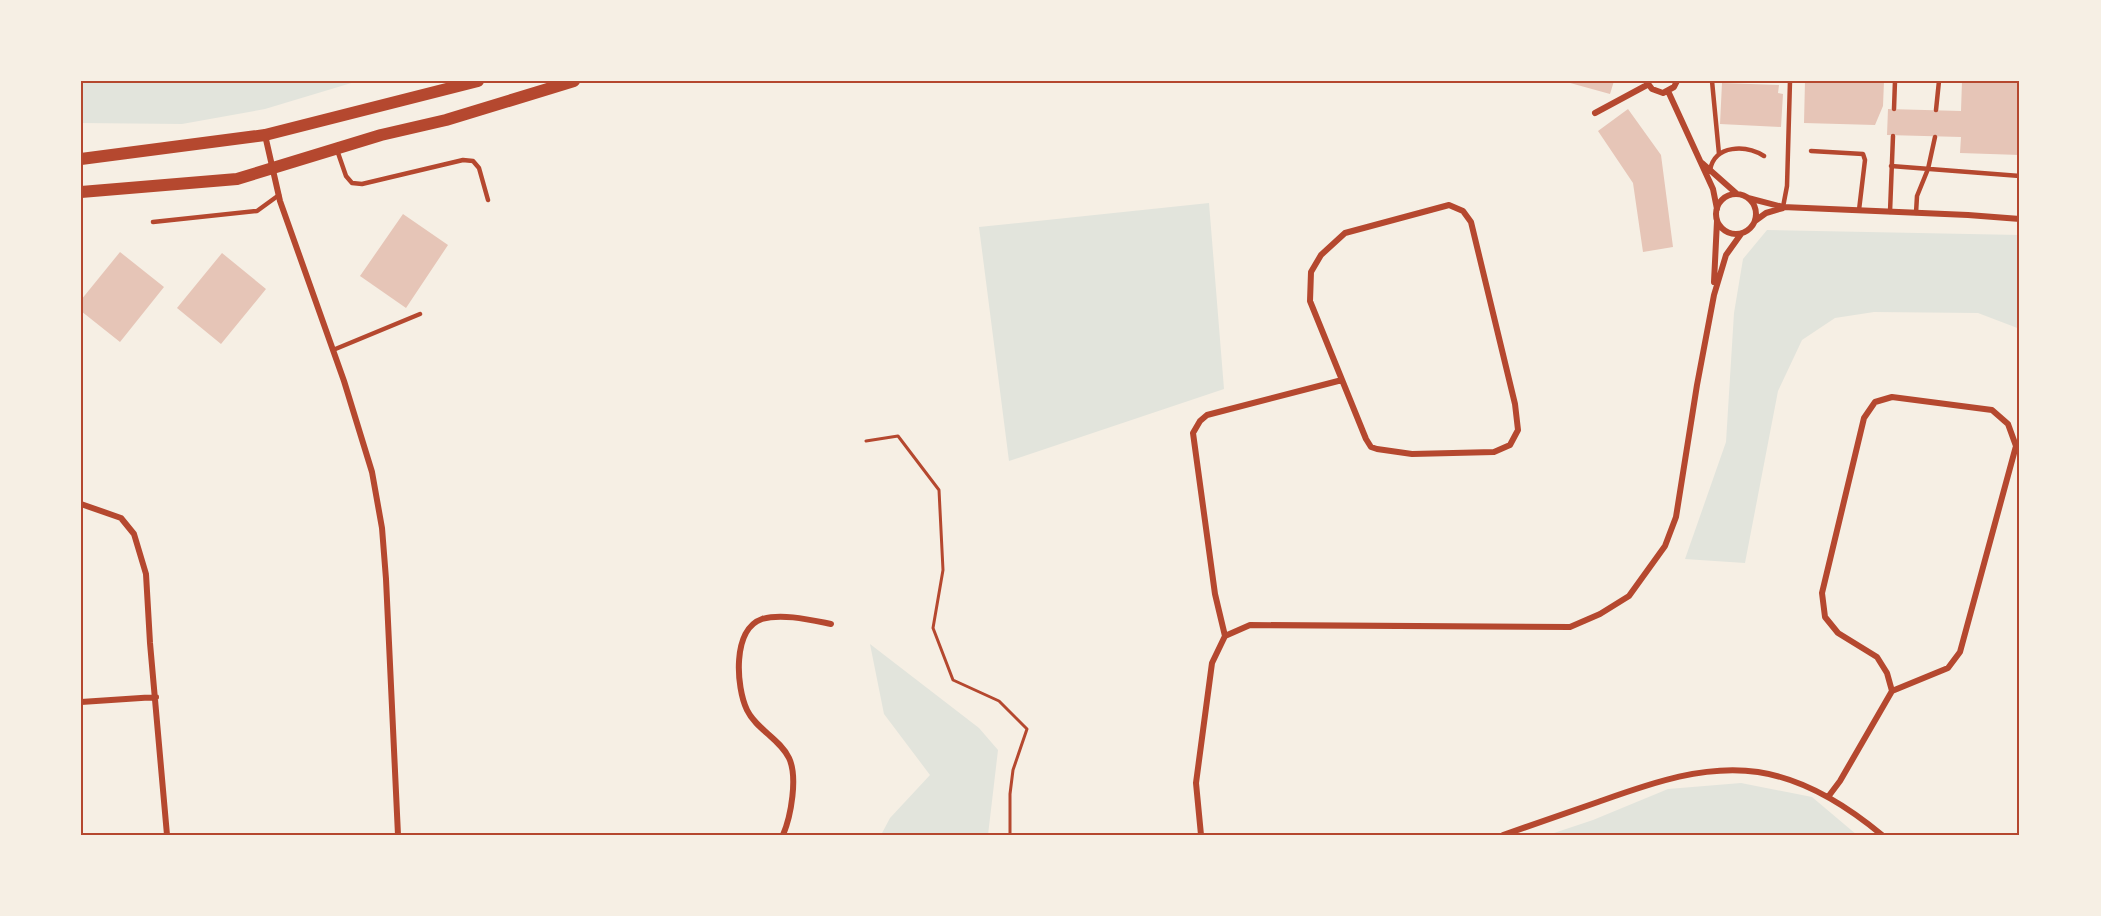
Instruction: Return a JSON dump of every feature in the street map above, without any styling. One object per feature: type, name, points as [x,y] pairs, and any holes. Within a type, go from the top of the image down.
[{"type":"main road","points":[[81,159],[265,135],[478,81]]},
{"type":"main road","points":[[81,192],[237,179],[273,170],[381,135],[446,120],[574,81]]},
{"type":"street","points":[[1595,113],[1647,83],[1657,92],[1668,91],[1677,81]]},
{"type":"street","points":[[1668,91],[1713,189],[1717,209],[1714,295]]},
{"type":"street","points":[[265,135],[279,195],[333,350],[372,472],[382,528],[398,835]]},
{"type":"street","points":[[1700,161],[1737,194],[1783,207],[2020,219]]},
{"type":"street","points":[[1717,209],[1724,198],[1737,194]]},
{"type":"street","points":[[1748,198],[1754,206],[1755,221]]},
{"type":"street","points":[[1449,205],[1463,211],[1471,222],[1515,404],[1518,430],[1510,445],[1494,453],[1412,454],[1371,447],[1342,380],[1310,301],[1311,272],[1321,255],[1346,233],[1449,205]]},
{"type":"street","points":[[1225,636],[1250,625],[1570,627],[1600,614],[1629,596],[1665,546],[1676,517],[1714,295],[1726,255],[1741,234],[1750,229],[1755,221],[1766,213],[1783,207]]},
{"type":"street","points":[[1717,221],[1722,230],[1731,234],[1741,234]]},
{"type":"street","points":[[1201,835],[1196,783],[1212,663],[1225,636],[1215,594],[1194,433],[1200,421],[1207,415],[1342,380]]},
{"type":"street","points":[[1828,796],[1892,691],[1948,668],[1960,652],[2016,446],[2008,424],[1992,410],[1892,397],[1875,402],[1864,418],[1822,593],[1825,617],[1838,633],[1877,657],[1887,673],[1892,691]]},
{"type":"street","points":[[81,504],[121,518],[134,534],[146,574],[167,835]]},
{"type":"street","points":[[783,835],[791,804],[793,776],[789,758],[747,710],[738,665],[742,644],[748,628],[762,619],[791,617],[831,624]]},
{"type":"street","points":[[81,702],[156,698]]},
{"type":"street","points":[[1503,835],[1646,785],[1684,775],[1734,770],[1758,772],[1805,784],[1847,808],[1882,835]]},
{"type":"lane","points":[[1712,81],[1719,154]]},
{"type":"lane","points":[[1783,207],[1787,186],[1790,81]]},
{"type":"lane","points":[[1894,109],[1895,81]]},
{"type":"lane","points":[[1936,110],[1939,81]]},
{"type":"lane","points":[[1890,212],[1893,136]]},
{"type":"lane","points":[[1916,213],[1917,196],[1928,169],[1935,137]]},
{"type":"lane","points":[[1710,170],[1711,162],[1726,150],[1739,148],[1755,151],[1764,156]]},
{"type":"lane","points":[[337,150],[346,176],[352,183],[362,184],[463,160],[473,161],[479,168],[488,200]]},
{"type":"lane","points":[[1811,151],[1863,154],[1865,160],[1859,210]]},
{"type":"lane","points":[[1892,166],[2020,176]]},
{"type":"lane","points":[[153,222],[257,211],[279,195]]},
{"type":"lane","points":[[333,350],[420,314]]},
{"type":"path","points":[[866,441],[898,436],[939,490],[943,570],[933,628],[953,680],[999,701],[1027,729],[1013,770],[1010,794],[1010,835]]},
{"type":"shaded area","points":[[81,81],[358,81],[265,109],[182,124],[81,123]]},
{"type":"shaded area","points":[[1209,203],[1224,389],[1009,461],[979,227]]},
{"type":"shaded area","points":[[1767,230],[2020,235],[2020,329],[1978,313],[1874,312],[1835,318],[1802,340],[1778,391],[1745,563],[1685,559],[1726,442],[1734,313],[1743,259]]},
{"type":"shaded area","points":[[870,644],[979,728],[998,750],[988,835],[881,835],[890,818],[930,775],[884,714]]},
{"type":"shaded area","points":[[1741,783],[1812,797],[1857,835],[1548,835],[1593,820],[1668,789]]},
{"type":"building","points":[[1563,81],[1614,81],[1610,94]]},
{"type":"building","points":[[1805,81],[1884,81],[1883,106],[1875,125],[1804,123]]},
{"type":"building","points":[[1962,81],[2020,81],[2020,155],[1960,153],[1961,137],[1887,135],[1888,109],[1961,111]]},
{"type":"building","points":[[1722,83],[1779,85],[1778,93],[1783,94],[1781,127],[1720,124]]},
{"type":"building","points":[[1628,109],[1661,155],[1673,247],[1643,252],[1633,183],[1598,131]]},
{"type":"building","points":[[403,214],[448,245],[406,308],[360,276]]},
{"type":"building","points":[[120,252],[164,287],[120,342],[81,311],[81,300]]},
{"type":"building","points":[[222,253],[266,289],[221,344],[177,308]]}]
